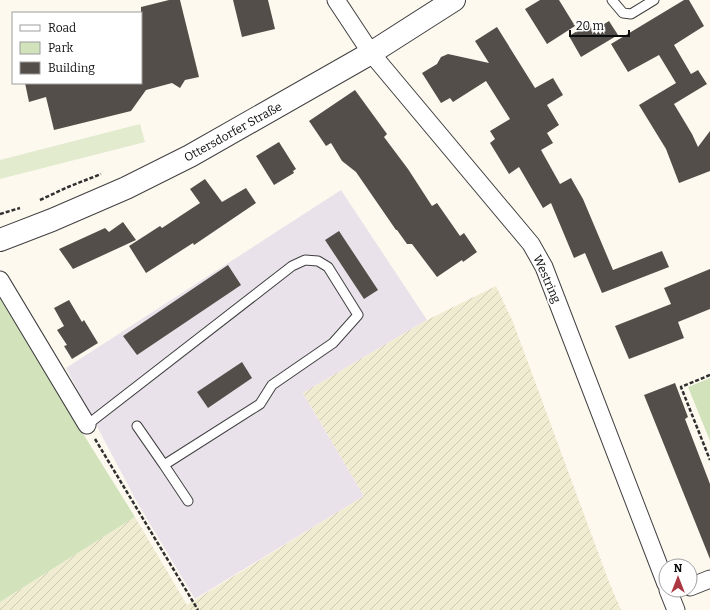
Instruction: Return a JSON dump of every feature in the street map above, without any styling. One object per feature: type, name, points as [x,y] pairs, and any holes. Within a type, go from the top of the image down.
[{"type":"street","name":"Westring","points":[[336,0],[371,53],[531,244],[544,266],[659,558]]},
{"type":"street","name":"Ottersdorfer Straße","points":[[0,240],[52,220],[126,188],[190,156],[371,53],[454,0]]},
{"type":"street","points":[[0,280],[87,425]]},
{"type":"street","points":[[698,584],[710,579]]},
{"type":"lane","points":[[612,0],[624,13],[631,14],[654,0]]},
{"type":"lane","points":[[87,425],[292,266],[305,260],[318,261],[328,267],[358,315],[333,343],[272,385],[260,404],[164,465]]},
{"type":"lane","points":[[138,426],[188,501]]},
{"type":"path","points":[[36,202],[103,173]]},
{"type":"path","points":[[0,214],[22,208]]},
{"type":"path","points":[[710,375],[681,386],[710,460]]},
{"type":"path","points":[[87,425],[198,610]]},
{"type":"shaded area","points":[[341,190],[427,320],[303,393],[364,496],[195,599],[138,504],[66,368]]},
{"type":"shaded area","points":[[496,286],[513,322],[609,582],[621,610],[0,610],[0,602],[135,517],[187,605],[364,496],[303,393],[427,320]]},
{"type":"green space","points":[[140,124],[145,142],[0,179],[0,160]]},
{"type":"green space","points":[[0,294],[77,424],[135,517],[0,602]]},
{"type":"green space","points":[[710,378],[710,441],[688,387]]},
{"type":"building","points":[[169,0],[180,0],[199,77],[185,80],[180,88],[172,83],[146,90],[131,111],[54,130],[46,97],[29,102],[25,84],[142,84],[141,7]]},
{"type":"building","points":[[233,0],[268,0],[275,29],[242,37]]},
{"type":"building","points":[[540,0],[559,0],[575,26],[547,44],[525,9]]},
{"type":"building","points":[[684,0],[689,0],[704,26],[674,45],[691,74],[698,70],[707,84],[674,104],[698,147],[710,131],[710,171],[679,183],[666,149],[639,105],[676,83],[659,55],[628,72],[611,44]]},
{"type":"building","points":[[609,21],[618,35],[581,57],[569,36],[589,24],[593,31]]},
{"type":"building","points":[[497,27],[535,88],[553,78],[563,95],[547,105],[559,125],[547,133],[553,143],[541,150],[560,184],[571,178],[583,199],[613,270],[662,251],[669,267],[602,293],[585,253],[574,258],[551,203],[543,208],[519,167],[509,174],[490,143],[495,139],[490,131],[510,119],[486,81],[453,102],[450,98],[441,103],[422,73],[437,64],[441,57],[448,54],[489,63],[475,41]]},
{"type":"building","points":[[355,90],[387,134],[384,137],[408,169],[432,206],[437,203],[460,236],[464,233],[477,252],[437,277],[412,244],[407,244],[396,230],[356,172],[342,161],[331,143],[326,146],[309,121]]},
{"type":"building","points":[[279,142],[296,169],[293,171],[294,173],[274,185],[256,156]]},
{"type":"building","points":[[205,179],[222,202],[246,188],[256,203],[194,245],[193,243],[146,273],[129,246],[160,226],[162,228],[200,203],[190,189]]},
{"type":"building","points":[[123,222],[136,240],[73,269],[59,249],[105,228],[109,232]]},
{"type":"building","points":[[339,231],[378,290],[364,299],[325,240]]},
{"type":"building","points":[[228,265],[241,285],[137,355],[123,336]]},
{"type":"building","points":[[710,269],[710,309],[678,322],[684,338],[629,359],[615,326],[671,304],[664,288]]},
{"type":"building","points":[[69,300],[82,322],[84,320],[98,343],[72,359],[64,346],[67,345],[57,330],[64,326],[54,308]]},
{"type":"building","points":[[242,362],[252,378],[208,408],[197,392]]},
{"type":"building","points":[[675,383],[688,417],[685,419],[710,484],[710,559],[644,395]]}]
